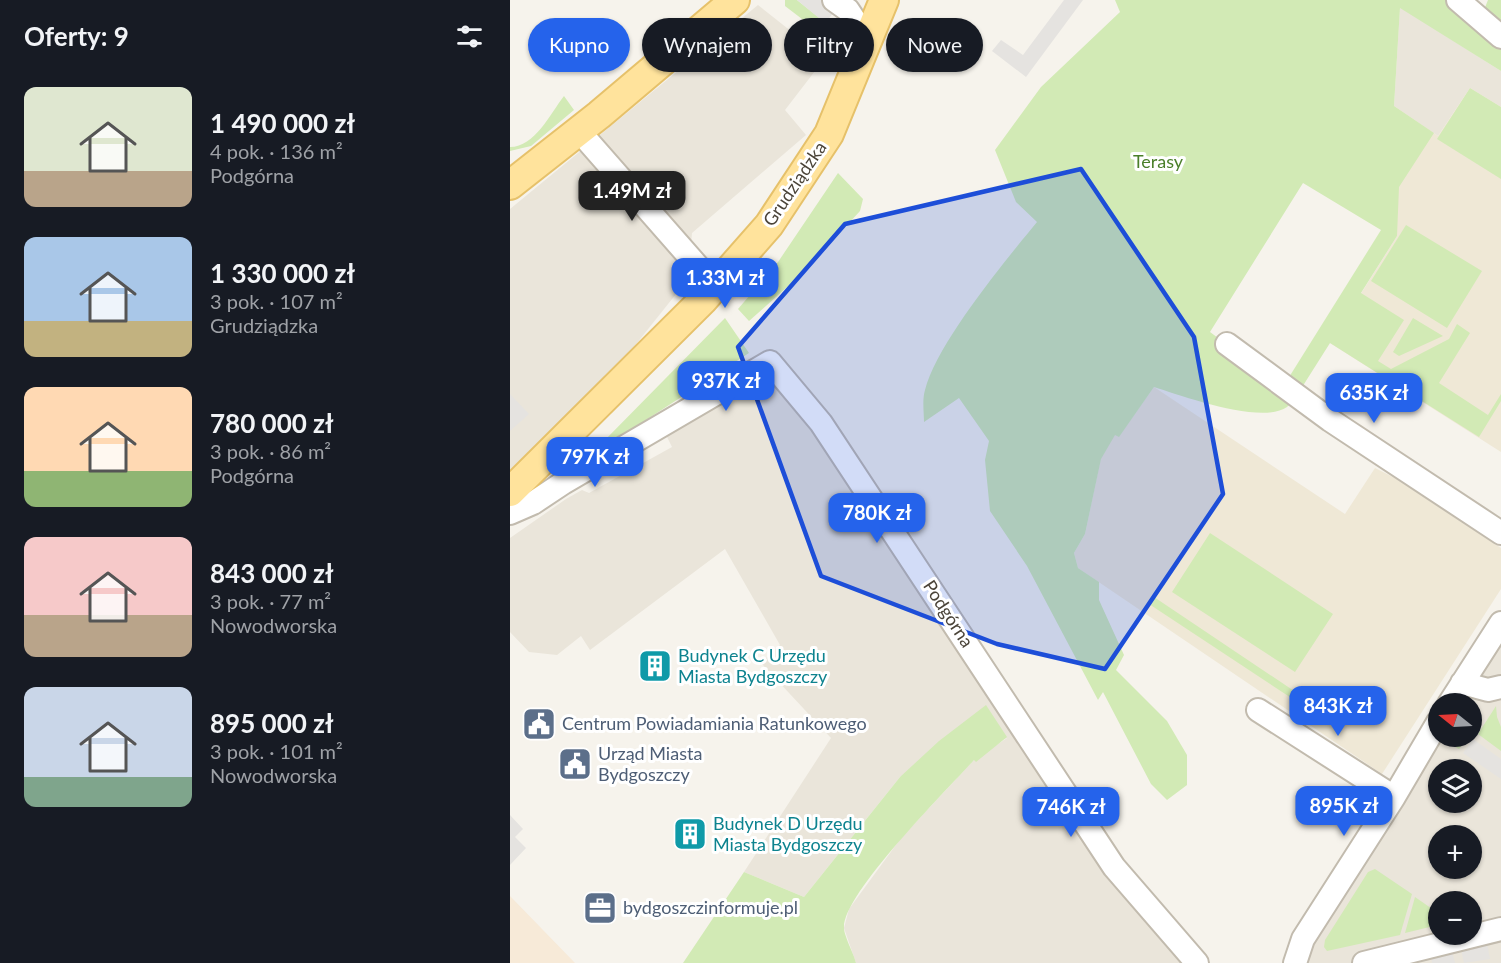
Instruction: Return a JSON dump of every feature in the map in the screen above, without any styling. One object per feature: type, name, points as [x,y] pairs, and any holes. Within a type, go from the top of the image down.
[{"type":"main road","points":[[510,184],[579,130],[735,0]]},
{"type":"main road","name":"Grudziądzka","points":[[874,25],[884,0]]},
{"type":"main road","name":"Grudziądzka","points":[[510,492],[716,286],[769,225],[829,134],[855,72]]},
{"type":"street","points":[[834,0],[848,10],[853,18]]},
{"type":"street","points":[[1458,0],[1501,37]]},
{"type":"street","points":[[579,130],[716,286]]},
{"type":"street","points":[[1227,344],[1321,413],[1501,533]]},
{"type":"street","name":"Podgórna","points":[[510,513],[533,503],[563,483],[770,362],[821,423],[1114,867],[1197,963]]},
{"type":"street","points":[[1455,693],[1501,622]]},
{"type":"street","points":[[1461,683],[1488,690],[1501,687]]},
{"type":"street","points":[[1258,710],[1394,797]]},
{"type":"street","points":[[1295,963],[1303,939],[1394,797],[1428,739]]},
{"type":"street","points":[[1364,963],[1501,929]]},
{"type":"highlighted area","points":[[1081,169],[1194,337],[1223,494],[1105,669],[997,644],[821,576],[738,347],[845,224]]},
{"type":"shaded area","points":[[797,0],[821,0],[835,11],[829,18],[819,18]]},
{"type":"shaded area","points":[[1064,0],[1083,0],[1026,77],[992,51],[1001,40],[1023,55]]},
{"type":"shaded area","points":[[758,5],[784,26],[784,72],[814,72],[785,110],[806,135],[692,233],[688,279],[629,353],[510,470],[510,209],[677,72],[772,72],[772,18],[742,18]]},
{"type":"shaded area","points":[[1400,7],[1501,71],[1501,107],[1470,88],[1438,136],[1394,106]]},
{"type":"shaded area","points":[[1470,88],[1501,107],[1501,452],[1330,343],[1397,236],[1394,106],[1438,136]]},
{"type":"shaded area","points":[[770,362],[1114,867],[1197,963],[856,963],[844,928],[849,909],[901,838],[974,760],[1007,738],[900,777],[804,897],[744,872],[831,738],[761,663],[780,645],[725,549],[590,650],[581,636],[557,655],[529,652],[510,632],[510,538],[582,490],[589,493],[672,447],[662,427]]},
{"type":"shaded area","points":[[1154,387],[1345,514],[1375,468],[1395,478],[1501,548],[1501,589],[1434,693],[1428,693],[1428,702],[1382,774],[1078,568],[1074,553],[1085,534],[1107,429],[1119,436]]},
{"type":"shaded area","points":[[510,394],[529,414],[510,431]]},
{"type":"shaded area","points":[[1501,623],[1501,963],[1295,963],[1431,747],[1482,747],[1482,693],[1456,693]]},
{"type":"shaded area","points":[[1482,745],[1501,759],[1501,779],[1482,766],[1482,759],[1472,759],[1463,753],[1467,747]]},
{"type":"shaded area","points":[[510,815],[523,829],[515,837],[526,848],[510,865]]},
{"type":"shaded area","points":[[510,896],[575,963],[510,963]]},
{"type":"shaded area","points":[[1487,943],[1490,959],[1464,963],[1461,950]]},
{"type":"shaded area","points":[[1452,952],[1455,963],[1432,963],[1431,957]]},
{"type":"green space","points":[[785,0],[797,0],[820,18],[801,18],[785,6]]},
{"type":"green space","name":"Terasy","points":[[1115,0],[1449,0],[1501,50],[1501,71],[1400,8],[1394,106],[1434,133],[1399,187],[1397,236],[1361,293],[1404,320],[1378,361],[1391,369],[1449,339],[1457,324],[1470,333],[1439,383],[1488,415],[1501,394],[1501,401],[1479,437],[1330,343],[1299,392],[1286,382],[1381,230],[1303,183],[1210,332],[1296,396],[1287,407],[1275,412],[1260,413],[1222,407],[1154,387],[1119,437],[1115,435],[1101,459],[1085,534],[1074,553],[1078,568],[1099,582],[1099,600],[1124,655],[1116,670],[1167,721],[1187,755],[1187,785],[1167,800],[1151,784],[1103,692],[1098,700],[1027,566],[990,511],[985,460],[989,441],[959,398],[924,422],[925,390],[943,349],[974,303],[1037,222],[1016,202],[995,150],[1041,87],[1120,12]]},
{"type":"green space","points":[[1488,0],[1501,0],[1501,27],[1484,10]]},
{"type":"green space","points":[[1470,88],[1501,107],[1501,179],[1437,139]]},
{"type":"green space","points":[[564,96],[574,110],[531,146],[510,151],[510,147],[519,146],[534,136]]},
{"type":"green space","points":[[838,173],[863,199],[860,211],[804,272],[749,321],[738,309],[778,262]]},
{"type":"green space","points":[[1406,225],[1482,271],[1447,328],[1371,281]]},
{"type":"green space","points":[[725,318],[749,353],[606,446],[603,442]]},
{"type":"green space","points":[[1413,318],[1443,336],[1399,356],[1393,352]]},
{"type":"green space","points":[[1210,533],[1333,614],[1295,672],[1172,592]]},
{"type":"green space","points":[[1154,597],[1312,703],[1308,709],[1149,604]]},
{"type":"green space","points":[[986,705],[1007,737],[976,762],[974,760],[921,816],[860,891],[848,912],[844,928],[856,963],[683,963],[744,872],[804,897],[900,777],[939,741]]},
{"type":"green space","points":[[1496,706],[1501,727],[1501,751],[1482,737],[1482,728]]},
{"type":"green space","points":[[1375,869],[1412,894],[1400,935],[1327,951],[1324,947],[1325,940],[1368,872]]},
{"type":"green space","points":[[1415,897],[1428,906],[1428,927],[1405,933]]},
{"type":"place","name":"Budynek C Urzędu Miasta Bydgoszczy","points":[[655,666]]},
{"type":"place","name":"Centrum Powiadamiania Ratunkowego","points":[[539,724]]},
{"type":"place","name":"Urząd Miasta Bydgoszczy","points":[[575,764]]},
{"type":"place","name":"Budynek D Urzędu Miasta Bydgoszczy","points":[[690,834]]},
{"type":"place","name":"bydgoszczinformuje.pl","points":[[600,908]]}]
